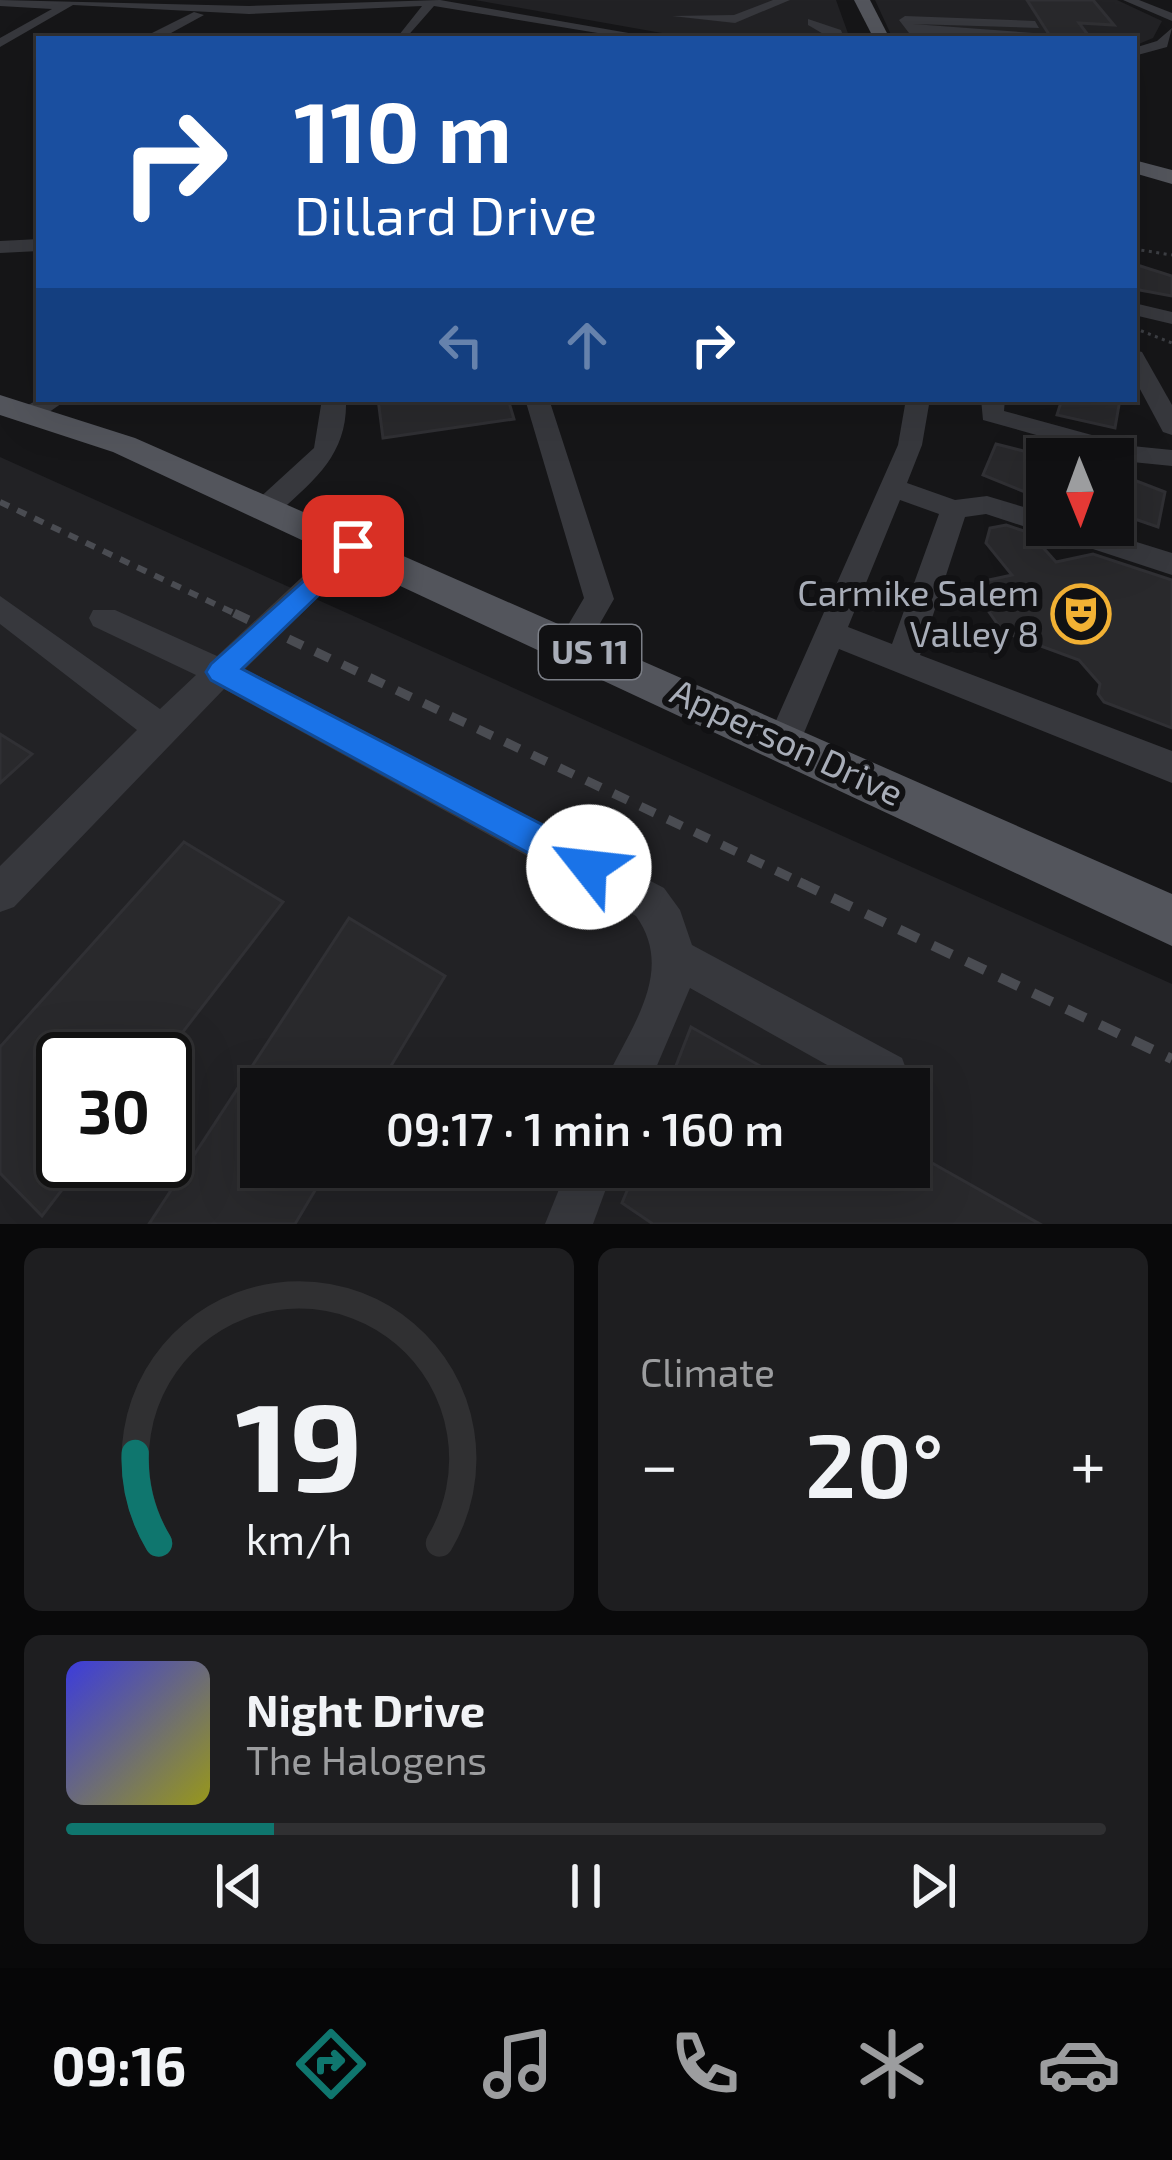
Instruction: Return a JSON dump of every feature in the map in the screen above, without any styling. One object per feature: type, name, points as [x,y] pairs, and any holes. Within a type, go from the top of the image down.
[{"type":"main road","points":[[848,0],[863,36]]},
{"type":"main road","points":[[862,0],[880,36]]},
{"type":"main road","points":[[1137,167],[1172,177]]},
{"type":"main road","points":[[1137,178],[1172,188]]},
{"type":"main road","name":"Apperson Drive","points":[[29,406],[572,644],[1172,920]]},
{"type":"street","points":[[48,0],[224,8],[429,4]]},
{"type":"street","points":[[464,0],[538,22]]},
{"type":"street","points":[[663,28],[755,0],[781,2],[838,36]]},
{"type":"street","points":[[1129,0],[1172,17]]},
{"type":"street","points":[[0,2],[125,1],[196,7]]},
{"type":"street","points":[[224,8],[384,1],[538,22],[710,35]]},
{"type":"street","points":[[0,45],[66,2]]},
{"type":"street","points":[[663,28],[735,19],[781,2]]},
{"type":"street","points":[[405,34],[429,4]]},
{"type":"street","points":[[938,5],[946,22]]},
{"type":"street","points":[[155,36],[196,7]]},
{"type":"street","points":[[1022,8],[1040,33]]},
{"type":"street","points":[[869,19],[1040,33]]},
{"type":"street","points":[[905,20],[908,29],[1040,33]]},
{"type":"street","points":[[1137,51],[1162,44],[1172,32]]},
{"type":"street","points":[[0,45],[36,40]]},
{"type":"street","points":[[0,247],[36,245]]},
{"type":"street","points":[[1137,310],[1172,319]]},
{"type":"street","points":[[1137,363],[1172,428]]},
{"type":"street","points":[[266,508],[329,451],[337,429],[334,402]]},
{"type":"street","points":[[538,402],[599,599],[572,644]]},
{"type":"street","points":[[784,741],[910,445],[917,402]]},
{"type":"street","points":[[992,402],[992,415],[1132,454],[1172,458]]},
{"type":"street","points":[[892,488],[954,509],[987,505],[1026,517]]},
{"type":"street","points":[[902,661],[954,509]]},
{"type":"street","points":[[0,893],[161,729],[353,546]]},
{"type":"street","points":[[1117,546],[1172,564]]},
{"type":"street","points":[[0,608],[161,729]]},
{"type":"street","points":[[104,618],[221,672],[650,902],[675,937],[678,959],[673,982],[634,1068]]},
{"type":"street","points":[[832,634],[1172,767]]},
{"type":"street","points":[[678,959],[875,1068]]},
{"type":"street","points":[[569,1224],[583,1188]]},
{"type":"path","points":[[1137,249],[1172,255]]},
{"type":"path","points":[[1137,329],[1172,343]]},
{"type":"shaded area","points":[[475,0],[836,0],[849,36],[679,36]]},
{"type":"shaded area","points":[[875,0],[1117,0],[1162,21],[1153,38],[1137,45],[1137,36],[892,36]]},
{"type":"shaded area","points":[[0,457],[1172,984],[1172,1224],[0,1224]]},
{"type":"building","points":[[1027,0],[1093,0],[1114,25],[1079,23],[1089,36],[1050,36]]},
{"type":"building","points":[[1137,265],[1172,276],[1172,296],[1137,290]]},
{"type":"building","points":[[378,402],[509,402],[514,419],[383,438]]},
{"type":"building","points":[[1061,402],[1119,402],[1115,428],[1057,415]]},
{"type":"building","points":[[996,444],[1026,452],[1026,492],[983,475]]},
{"type":"building","points":[[1134,480],[1165,492],[1158,527],[1134,519]]},
{"type":"building","name":"Carmike Salem Valley 8","points":[[1006,525],[1026,532],[1026,546],[1042,546],[1056,562],[1093,554],[1172,580],[1172,728],[1104,702],[1098,694],[1100,684],[1079,660],[1003,632],[978,596],[984,581],[1012,575],[986,543],[990,528]]},
{"type":"building","points":[[0,734],[32,754],[0,783]]},
{"type":"building","points":[[184,842],[283,902],[183,1032],[36,1032],[36,1188],[63,1188],[42,1216],[0,1173],[0,1047]]},
{"type":"building","points":[[349,918],[445,976],[390,1068],[251,1068]]},
{"type":"building","points":[[691,1027],[764,1068],[675,1068]]},
{"type":"building","points":[[240,1085],[240,1188],[316,1188],[295,1224],[149,1224],[173,1188],[192,1188],[192,1158]]},
{"type":"building","points":[[930,1162],[1040,1224],[653,1224],[622,1203],[628,1188],[930,1188]]},
{"type":"railway","points":[[0,502],[240,616]]},
{"type":"railway","points":[[234,613],[806,885]]},
{"type":"railway","points":[[799,882],[1172,1059]]},
{"type":"place","name":"Carmike Salem Valley 8","points":[[1081,614]]},
{"type":"route","points":[[353,546],[221,672],[589,867]]}]
